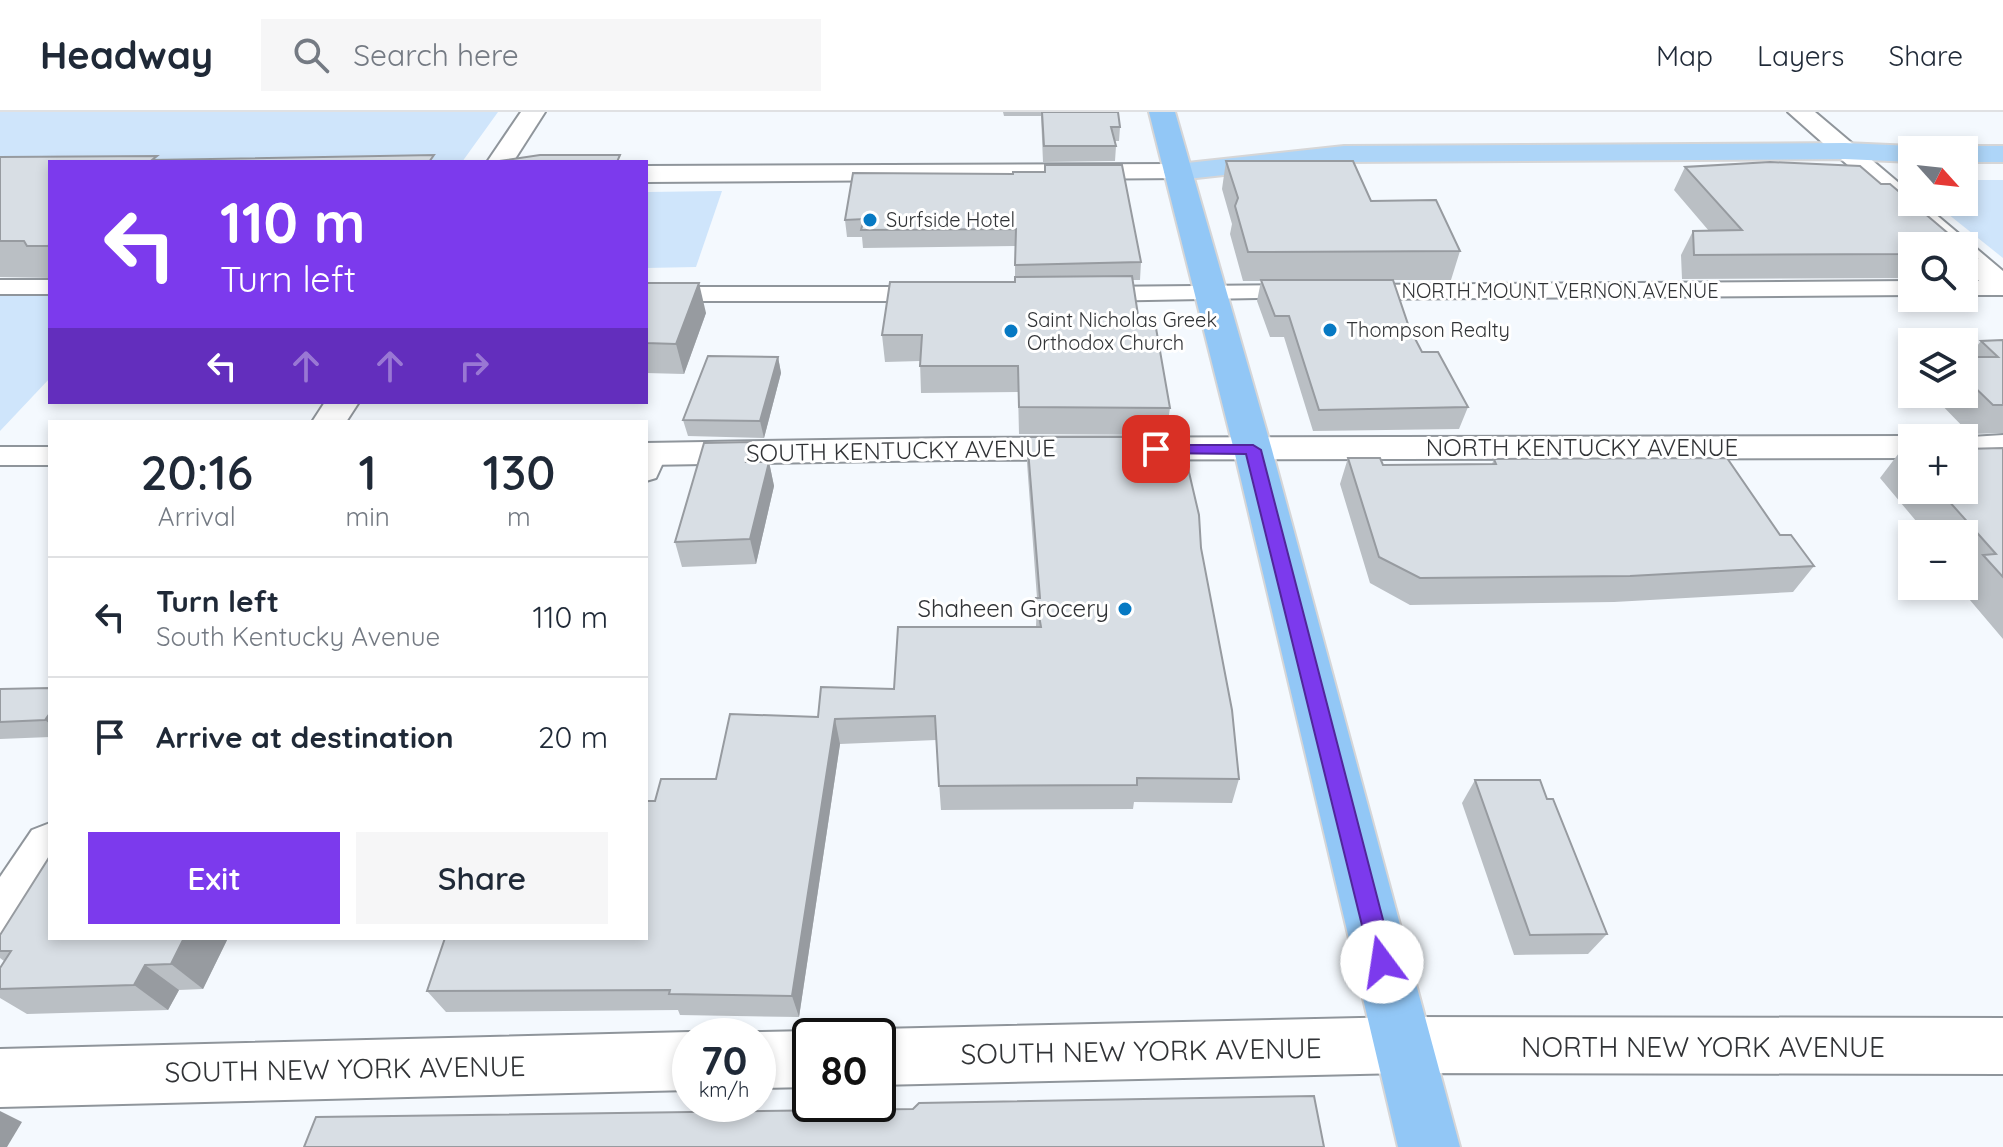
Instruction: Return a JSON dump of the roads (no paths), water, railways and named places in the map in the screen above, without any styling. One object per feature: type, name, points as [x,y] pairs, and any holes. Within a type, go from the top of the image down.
[{"type":"highway","points":[[1162,112],[1253,450],[1429,1147]]},
{"type":"main road","points":[[1178,172],[1344,154],[1845,151],[1898,153]]},
{"type":"main road","points":[[1978,154],[2003,154]]},
{"type":"main road","points":[[1178,172],[1281,176],[1898,171]]},
{"type":"main road","points":[[1978,171],[2003,171]]},
{"type":"street","points":[[501,160],[533,112]]},
{"type":"street","points":[[1800,112],[1939,232]]},
{"type":"street","points":[[648,174],[1178,172]]},
{"type":"street","points":[[1978,265],[2003,287]]},
{"type":"street","points":[[0,287],[48,287]]},
{"type":"street","points":[[1978,288],[2003,287]]},
{"type":"street","name":"NORTH MOUNT VERNON AVENUE","points":[[1070,294],[1898,288]]},
{"type":"street","points":[[648,294],[957,294]]},
{"type":"street","points":[[1978,447],[2003,446]]},
{"type":"street","name":"NORTH KENTUCKY AVENUE","points":[[1253,450],[1898,447]]},
{"type":"street","name":"SOUTH KENTUCKY AVENUE","points":[[648,460],[1253,450]]},
{"type":"street","points":[[0,456],[48,456]]},
{"type":"street","points":[[0,921],[48,848]]},
{"type":"street","name":"NORTH NEW YORK AVENUE","points":[[1404,1045],[2003,1046]]},
{"type":"street","name":"SOUTH NEW YORK AVENUE","points":[[896,1057],[1404,1045]]},
{"type":"street","name":"SOUTH NEW YORK AVENUE","points":[[0,1078],[672,1061]]},
{"type":"place","name":"Surfside Hotel","points":[[870,220]]},
{"type":"place","name":"Thompson Realty","points":[[1330,330]]},
{"type":"place","name":"Saint Nicholas Greek Orthodox Church","points":[[1011,331]]},
{"type":"place","name":"Shaheen Grocery","points":[[1125,609]]}]
